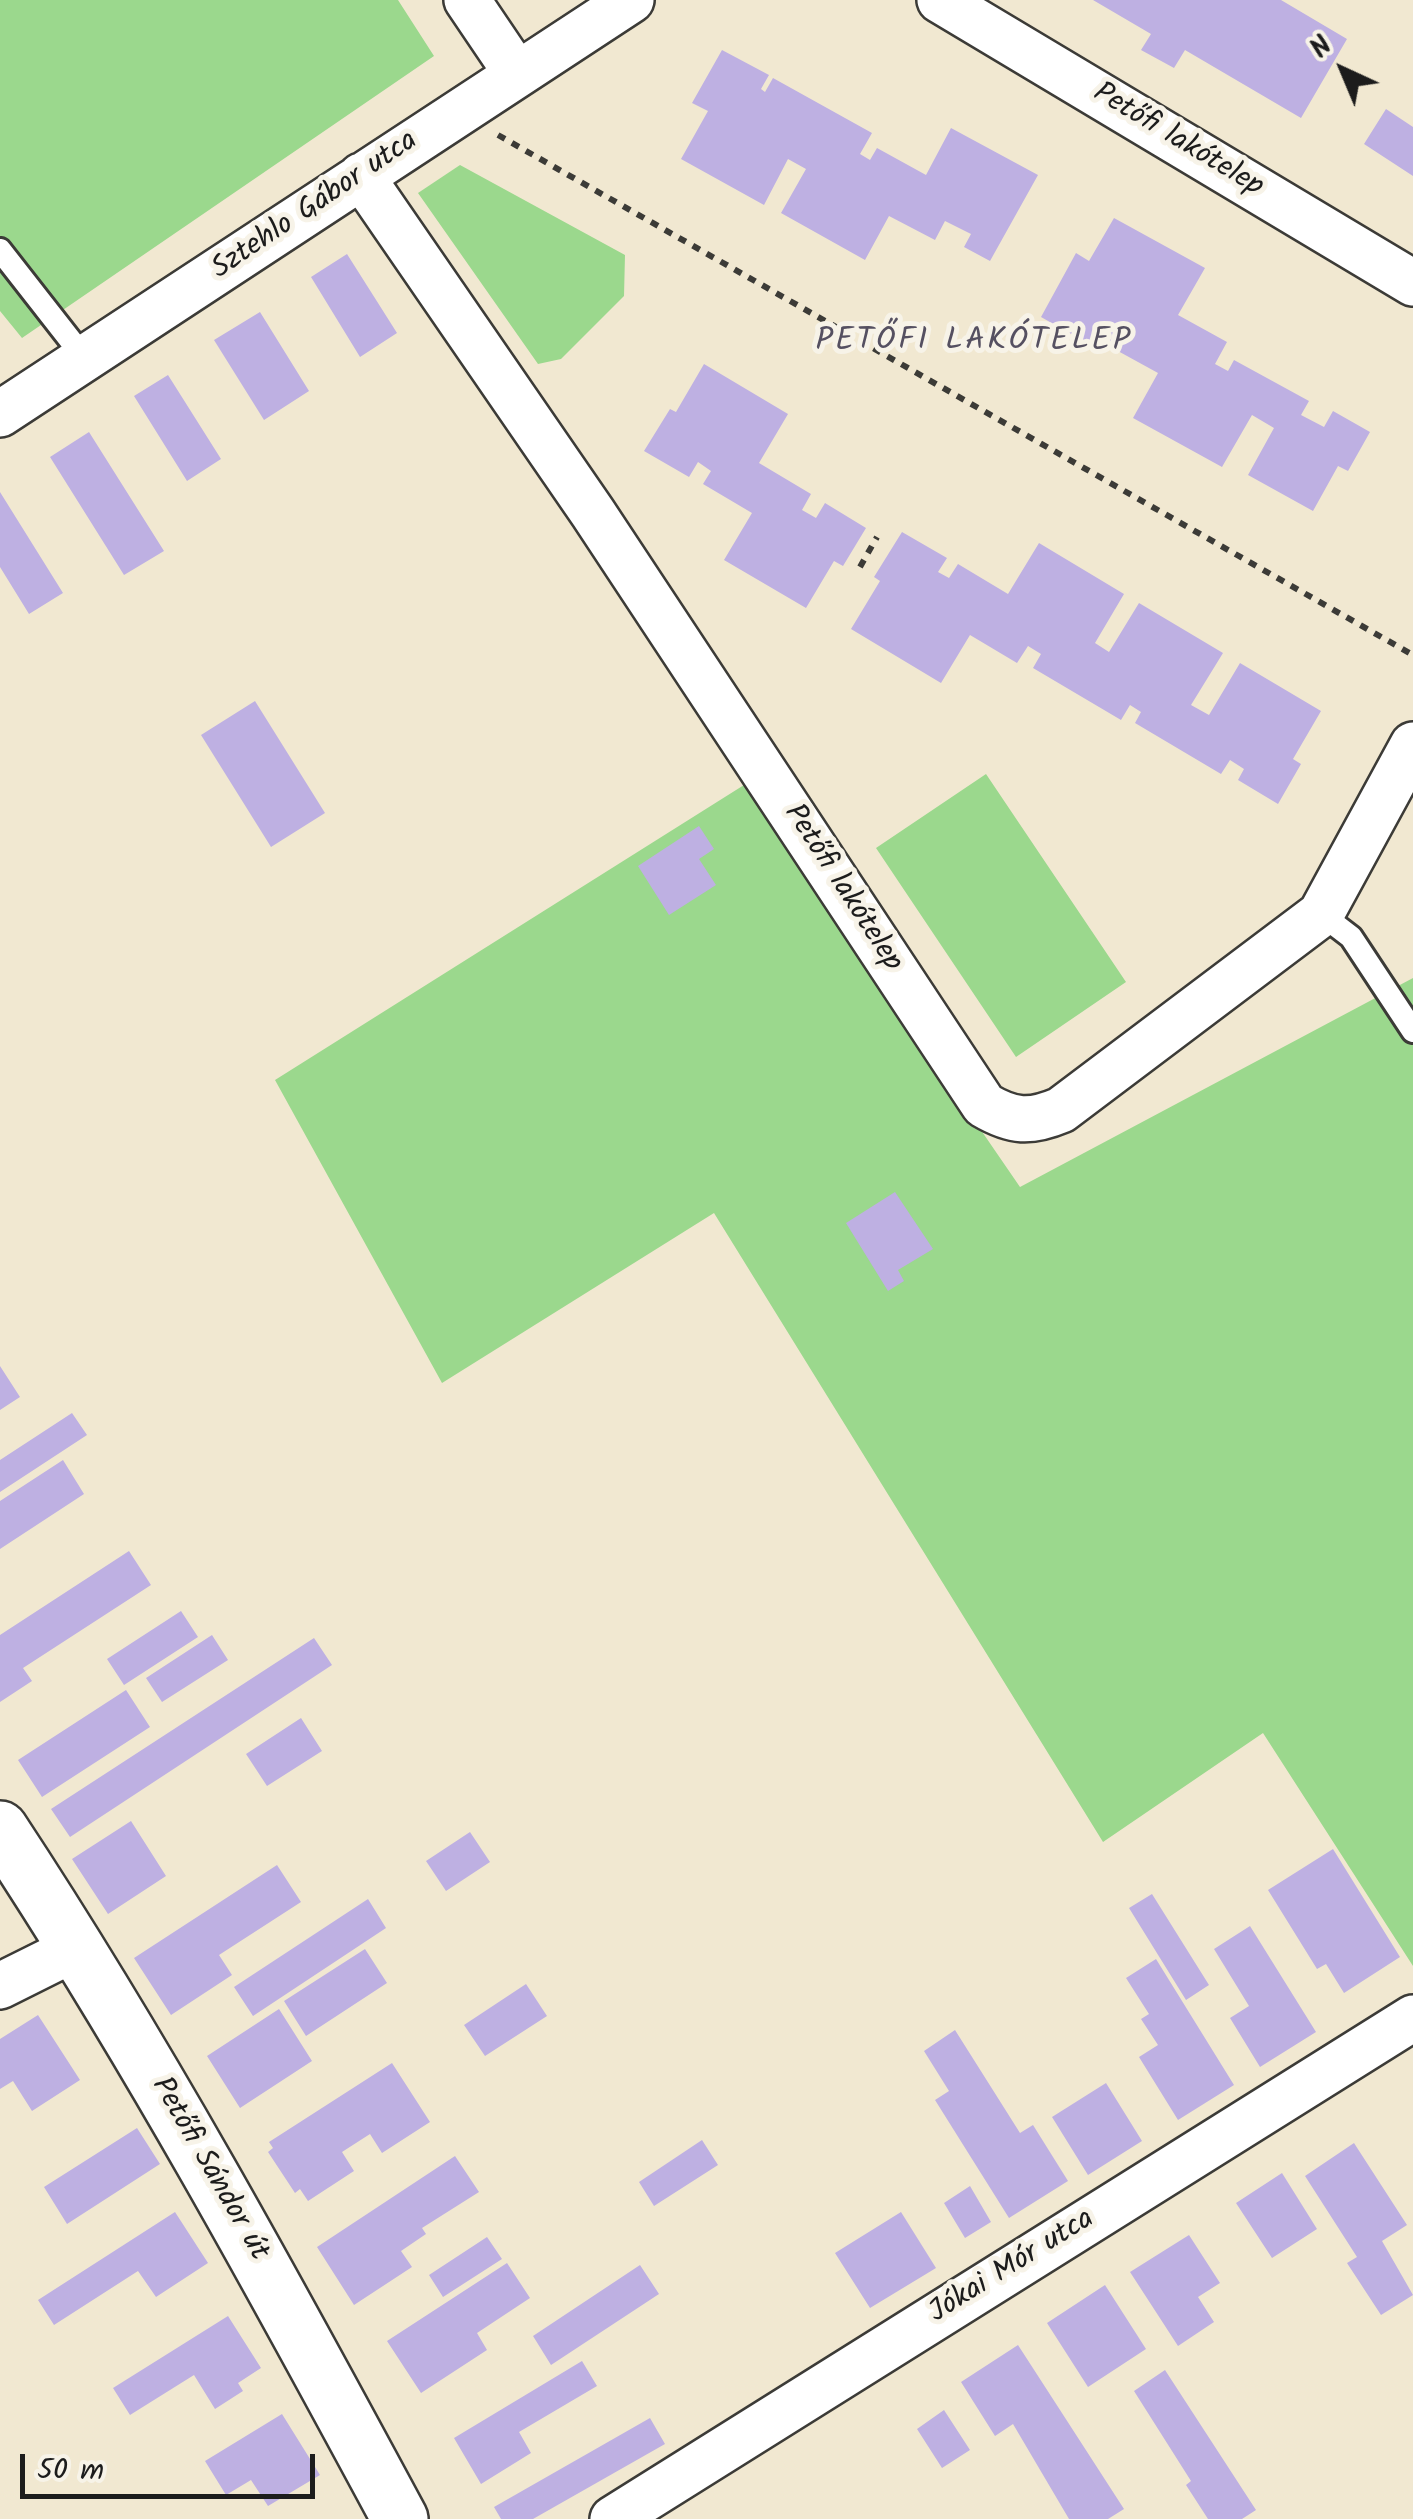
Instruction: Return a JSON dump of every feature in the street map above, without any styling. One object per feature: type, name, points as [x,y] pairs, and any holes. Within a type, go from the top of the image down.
[{"type":"main road","name":"Petőfi Sándor út","points":[[0,1830],[78,1947],[261,2260],[400,2519]]},
{"type":"street","points":[[467,0],[516,74]]},
{"type":"street","name":"Sztehlo Gábor utca","points":[[0,414],[632,0]]},
{"type":"street","name":"Petőfi lakótelep","points":[[940,0],[1413,283]]},
{"type":"street","name":"Petőfi lakótelep","points":[[360,176],[593,512],[984,1104],[1024,1122],[1061,1110],[1321,914],[1413,744]]},
{"type":"street","points":[[0,1986],[78,1947]]},
{"type":"street","name":"Jókai Mór utca","points":[[613,2519],[1413,2018]]},
{"type":"lane","points":[[0,250],[86,360]]},
{"type":"lane","points":[[1321,914],[1350,937],[1413,1030]]},
{"type":"path","points":[[458,112],[1413,655]]},
{"type":"path","points":[[860,567],[877,537]]},
{"type":"green space","points":[[0,0],[398,0],[434,56],[22,338],[0,311]]},
{"type":"green space","points":[[460,165],[625,255],[624,296],[561,359],[538,364],[418,193]]},
{"type":"green space","points":[[986,774],[1126,982],[1016,1057],[876,848]]},
{"type":"green space","points":[[744,785],[1020,1187],[1413,978],[1413,1966],[1263,1733],[1103,1842],[714,1213],[442,1383],[275,1080]]},
{"type":"building","points":[[1093,0],[1281,0],[1347,39],[1301,118],[1185,50],[1174,68],[1141,50],[1151,34]]},
{"type":"building","points":[[722,50],[769,75],[761,89],[765,92],[773,78],[872,133],[860,154],[870,160],[877,148],[926,175],[951,128],[1038,175],[990,261],[964,247],[971,234],[945,221],[935,240],[889,216],[865,260],[781,213],[806,169],[788,159],[764,205],[681,159],[708,111],[692,103]]},
{"type":"building","points":[[1386,109],[1413,127],[1413,176],[1364,144]]},
{"type":"building","points":[[1114,218],[1205,268],[1178,315],[1227,342],[1215,364],[1228,371],[1234,360],[1309,401],[1301,415],[1324,427],[1333,411],[1370,432],[1348,471],[1338,466],[1313,511],[1248,475],[1274,428],[1252,415],[1222,467],[1133,418],[1158,373],[1107,345],[1116,330],[1101,351],[1041,317],[1076,253],[1089,261]]},
{"type":"building","points":[[347,254],[397,333],[360,357],[311,277]]},
{"type":"building","points":[[260,312],[309,391],[264,420],[214,340]]},
{"type":"building","points":[[704,364],[788,414],[759,463],[811,494],[802,510],[816,518],[825,503],[866,528],[843,566],[834,561],[806,608],[724,560],[752,513],[703,484],[711,471],[698,462],[689,477],[644,451],[670,409],[676,412]]},
{"type":"building","points":[[168,375],[221,459],[187,481],[134,396]]},
{"type":"building","points":[[89,432],[164,551],[124,575],[50,457]]},
{"type":"building","points":[[0,492],[63,593],[29,614],[0,567]]},
{"type":"building","points":[[902,532],[947,558],[938,572],[949,578],[958,564],[1008,594],[1039,543],[1124,594],[1095,643],[1109,652],[1139,603],[1223,653],[1191,705],[1209,715],[1240,663],[1321,711],[1293,759],[1301,764],[1278,804],[1238,780],[1244,769],[1230,760],[1221,774],[1135,723],[1141,712],[1130,705],[1121,720],[1033,668],[1041,654],[1028,646],[1017,663],[970,635],[941,683],[851,629],[880,581],[874,577]]},
{"type":"building","points":[[255,701],[325,813],[271,847],[201,735]]},
{"type":"building","points":[[699,826],[714,849],[699,859],[716,885],[669,915],[638,866]]},
{"type":"building","points":[[895,1192],[933,1249],[898,1270],[904,1281],[888,1291],[846,1223]]},
{"type":"building","points":[[0,1366],[20,1397],[0,1410]]},
{"type":"building","points":[[72,1413],[87,1435],[0,1492],[0,1460]]},
{"type":"building","points":[[63,1460],[84,1494],[0,1549],[0,1501]]},
{"type":"building","points":[[129,1551],[151,1585],[23,1668],[32,1681],[0,1702],[0,1635]]},
{"type":"building","points":[[181,1611],[198,1637],[124,1685],[107,1659]]},
{"type":"building","points":[[212,1635],[228,1660],[162,1702],[146,1678]]},
{"type":"building","points":[[314,1638],[332,1665],[70,1837],[51,1809]]},
{"type":"building","points":[[126,1690],[150,1727],[42,1797],[18,1760]]},
{"type":"building","points":[[301,1718],[322,1751],[267,1786],[246,1754]]},
{"type":"building","points":[[131,1821],[166,1876],[108,1914],[72,1859]]},
{"type":"building","points":[[470,1832],[490,1862],[446,1891],[426,1861]]},
{"type":"building","points":[[1333,1849],[1400,1957],[1344,1993],[1326,1964],[1317,1969],[1268,1890]]},
{"type":"building","points":[[277,1865],[301,1902],[219,1955],[232,1975],[171,2015],[134,1958]]},
{"type":"building","points":[[1152,1894],[1209,1985],[1186,2000],[1129,1908]]},
{"type":"building","points":[[368,1899],[386,1928],[253,2016],[234,1987]]},
{"type":"building","points":[[1250,1926],[1316,2032],[1260,2067],[1230,2018],[1249,2006],[1214,1949]]},
{"type":"building","points":[[365,1949],[387,1983],[306,2036],[284,2001]]},
{"type":"building","points":[[1156,1959],[1234,2085],[1178,2120],[1139,2057],[1158,2045],[1141,2019],[1149,2014],[1126,1978]]},
{"type":"building","points":[[526,1984],[547,2016],[485,2056],[464,2025]]},
{"type":"building","points":[[279,2009],[312,2061],[240,2108],[207,2056]]},
{"type":"building","points":[[38,2015],[80,2080],[32,2111],[13,2081],[0,2089],[0,2039]]},
{"type":"building","points":[[955,2030],[1020,2133],[1033,2125],[1068,2181],[1009,2218],[935,2100],[949,2091],[924,2051]]},
{"type":"building","points":[[392,2063],[430,2122],[382,2153],[370,2134],[342,2152],[354,2171],[308,2201],[300,2189],[295,2193],[268,2152],[273,2148],[269,2142]]},
{"type":"building","points":[[1106,2083],[1142,2141],[1088,2175],[1052,2117]]},
{"type":"building","points":[[137,2128],[160,2164],[67,2224],[44,2187]]},
{"type":"building","points":[[702,2140],[718,2165],[654,2206],[639,2182]]},
{"type":"building","points":[[1354,2143],[1407,2225],[1382,2241],[1413,2295],[1381,2315],[1347,2263],[1357,2257],[1305,2176]]},
{"type":"building","points":[[455,2156],[479,2192],[422,2228],[426,2234],[401,2251],[412,2267],[354,2305],[317,2247]]},
{"type":"building","points":[[1282,2173],[1317,2229],[1272,2258],[1236,2203]]},
{"type":"building","points":[[970,2186],[991,2222],[965,2238],[944,2203]]},
{"type":"building","points":[[175,2212],[208,2263],[156,2297],[138,2271],[54,2325],[38,2300]]},
{"type":"building","points":[[901,2212],[936,2268],[870,2308],[835,2253]]},
{"type":"building","points":[[1189,2235],[1220,2283],[1198,2297],[1214,2322],[1178,2346],[1130,2272]]},
{"type":"building","points":[[487,2237],[502,2259],[443,2297],[429,2275]]},
{"type":"building","points":[[507,2263],[530,2298],[477,2333],[487,2350],[421,2393],[387,2341]]},
{"type":"building","points":[[640,2265],[659,2294],[551,2365],[533,2336]]},
{"type":"building","points":[[1105,2285],[1146,2349],[1088,2387],[1047,2323]]},
{"type":"building","points":[[228,2316],[261,2368],[238,2383],[243,2391],[215,2409],[194,2375],[130,2415],[113,2388]]},
{"type":"building","points":[[1018,2345],[1124,2509],[1108,2519],[1069,2519],[1013,2424],[995,2436],[961,2382]]},
{"type":"building","points":[[582,2361],[597,2386],[519,2432],[531,2453],[481,2484],[454,2438]]},
{"type":"building","points":[[1165,2370],[1256,2510],[1242,2519],[1208,2519],[1186,2485],[1191,2481],[1134,2391]]},
{"type":"building","points":[[944,2410],[970,2450],[942,2468],[917,2429]]},
{"type":"building","points":[[282,2414],[320,2475],[268,2506],[251,2480],[226,2495],[205,2461]]},
{"type":"building","points":[[650,2418],[665,2444],[533,2519],[501,2519],[494,2507]]},
{"type":"district","name":"PETŐFI LAKÓTELEP","points":[[974,344]]}]
